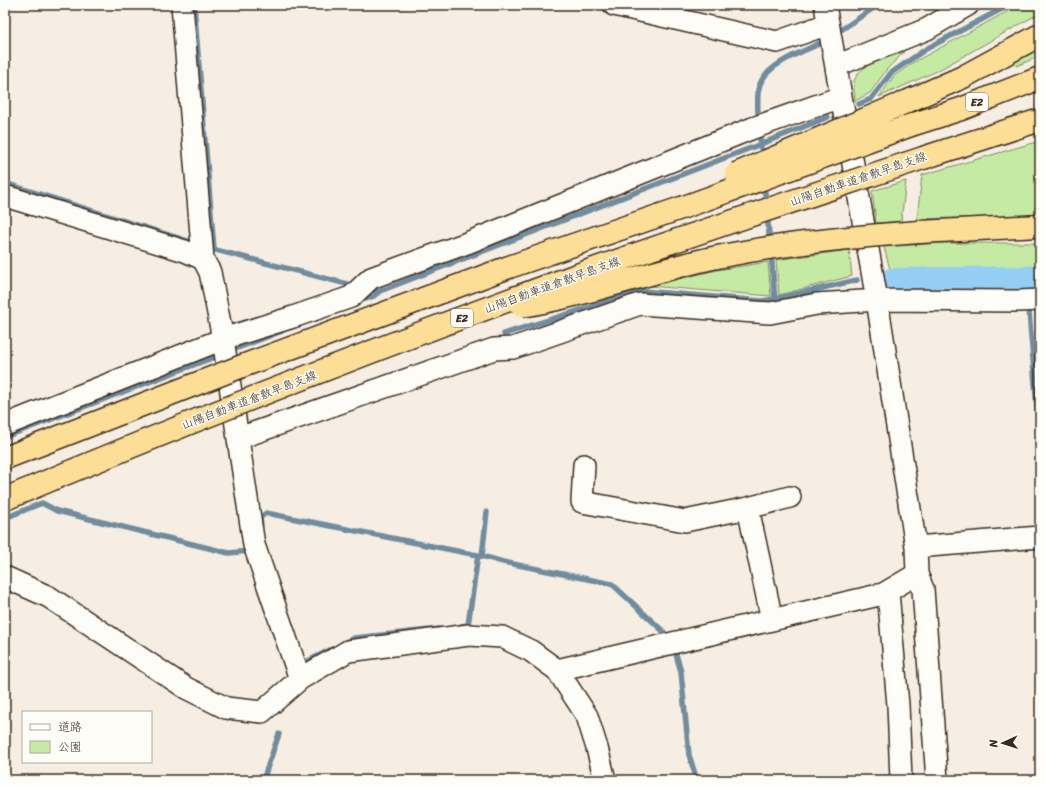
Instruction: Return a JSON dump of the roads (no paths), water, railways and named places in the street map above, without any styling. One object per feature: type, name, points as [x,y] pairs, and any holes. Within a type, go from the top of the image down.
[{"type":"highway","points":[[510,268],[963,77],[1040,35]]},
{"type":"highway","name":"E2","points":[[5,458],[245,365],[510,268],[961,108],[1040,78]]},
{"type":"highway","name":"山陽自動車道倉敷早島支線","points":[[5,499],[255,397],[471,314],[699,233],[1040,120]]},
{"type":"highway","points":[[471,314],[549,302],[708,259],[758,250],[856,236],[1040,226]]},
{"type":"street","points":[[182,5],[202,259],[210,272],[223,339],[254,545],[300,679]]},
{"type":"street","points":[[614,5],[777,42],[827,14],[877,300],[916,547],[917,574],[924,589],[937,780]]},
{"type":"street","points":[[836,66],[926,29],[968,5]]},
{"type":"street","points":[[5,425],[223,339],[350,297],[371,278],[467,243],[753,128],[841,97]]},
{"type":"street","points":[[5,196],[185,251],[202,259]]},
{"type":"street","points":[[239,438],[494,350],[513,348],[640,304],[770,313],[817,304],[877,300],[1040,300]]},
{"type":"street","points":[[584,465],[582,502],[685,520],[748,508],[790,497]]},
{"type":"street","points":[[748,508],[772,620]]},
{"type":"street","points":[[916,547],[1040,537]]},
{"type":"street","points":[[557,670],[884,594],[917,574]]},
{"type":"street","points":[[5,577],[49,597],[186,688],[226,708],[262,712],[300,679],[348,651],[469,635],[502,637],[532,651],[557,670],[587,716],[605,780]]},
{"type":"street","points":[[888,592],[898,705],[901,780]]},
{"type":"waterway","points":[[194,5],[214,249]]},
{"type":"waterway","points":[[835,34],[878,5]]},
{"type":"waterway","points":[[859,104],[871,99],[891,73],[926,49],[1009,5]]},
{"type":"waterway","points":[[758,117],[759,88],[767,73],[783,61],[826,40]]},
{"type":"waterway","points":[[375,291],[380,291],[828,117]]},
{"type":"waterway","points":[[760,139],[762,157]]},
{"type":"waterway","points":[[764,182],[766,205]]},
{"type":"waterway","points":[[5,183],[188,241]]},
{"type":"waterway","points":[[767,214],[770,243]]},
{"type":"waterway","points":[[212,249],[347,284]]},
{"type":"waterway","points":[[771,252],[775,299]]},
{"type":"waterway","points":[[504,334],[642,291],[762,301],[857,280]]},
{"type":"waterway","points":[[892,285],[1040,282]]},
{"type":"waterway","points":[[1027,283],[1027,290]]},
{"type":"waterway","points":[[357,302],[374,296],[380,291]]},
{"type":"waterway","points":[[1029,312],[1040,442]]},
{"type":"waterway","points":[[230,351],[282,331]]},
{"type":"waterway","points":[[5,437],[217,356]]},
{"type":"waterway","points":[[5,518],[42,503],[57,511],[229,553],[249,551]]},
{"type":"waterway","points":[[261,525],[260,518],[266,513],[482,556],[487,512]]},
{"type":"waterway","points":[[461,626],[468,625],[478,555]]},
{"type":"waterway","points":[[482,556],[503,562],[612,584],[664,632]]},
{"type":"waterway","points":[[343,643],[354,638],[439,629]]},
{"type":"waterway","points":[[304,663],[332,649]]},
{"type":"waterway","points":[[676,654],[681,672],[689,755],[697,780]]},
{"type":"waterway","points":[[263,780],[279,734]]}]
